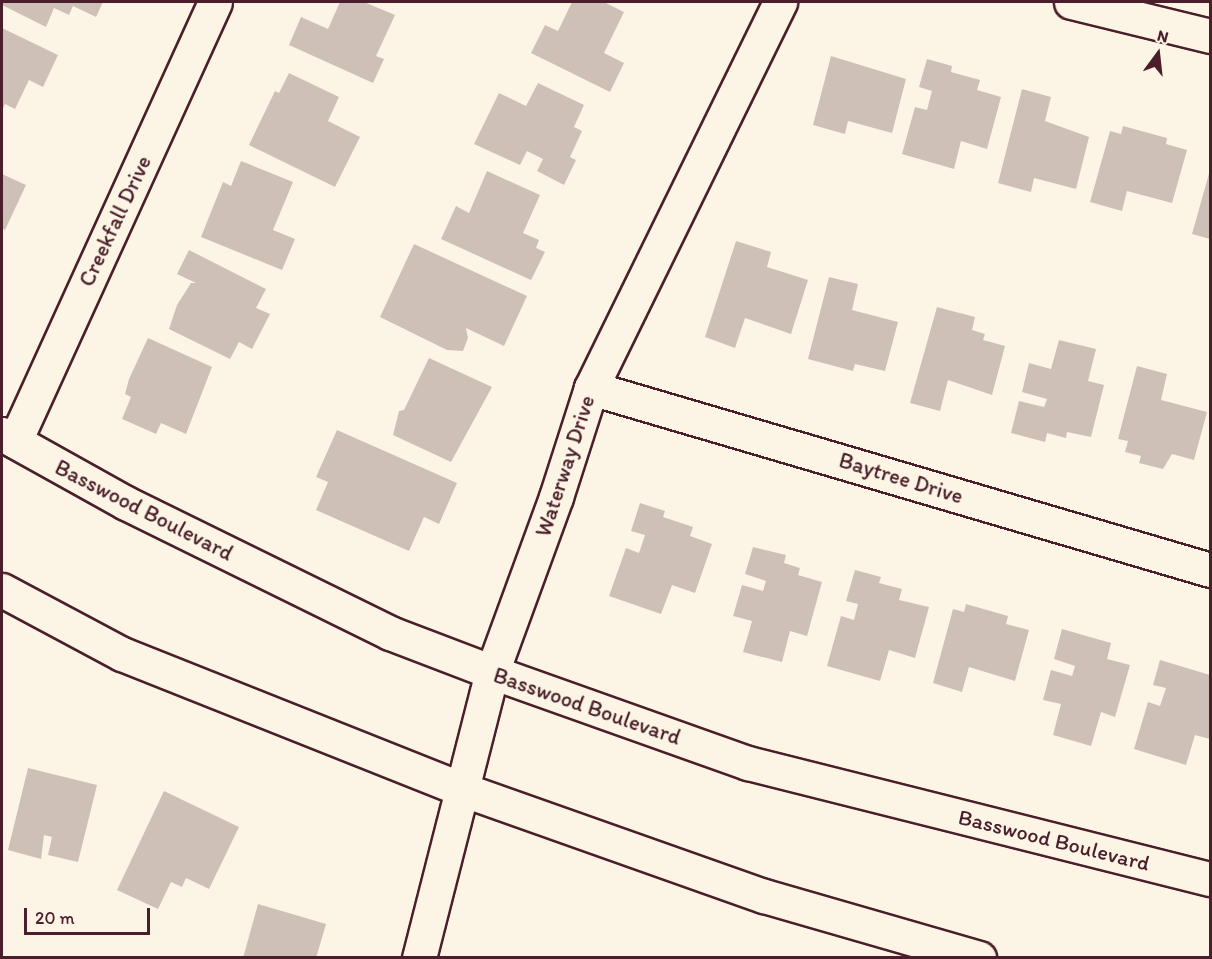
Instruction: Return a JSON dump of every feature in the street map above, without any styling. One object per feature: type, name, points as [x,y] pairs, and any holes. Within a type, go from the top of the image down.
[{"type":"main road","name":"Creekfall Drive","points":[[8,437],[215,2]]},
{"type":"main road","name":"Waterway Drive","points":[[419,957],[464,790],[492,672],[556,497],[591,388],[780,2]]},
{"type":"main road","points":[[1071,2],[1210,36]]},
{"type":"main road","name":"Baytree Drive","points":[[591,388],[1210,570]]},
{"type":"main road","name":"Basswood Boulevard","points":[[8,437],[126,503],[390,633],[492,672],[748,763],[1210,879]]},
{"type":"main road","points":[[2,590],[123,654],[464,790],[764,897],[979,957]]},
{"type":"building","points":[[2,2],[103,2],[96,17],[73,6],[69,15],[54,8],[46,27],[2,5]]},
{"type":"building","points":[[340,2],[364,2],[395,15],[376,56],[384,59],[373,83],[289,45],[301,17],[328,29]]},
{"type":"building","points":[[572,2],[604,2],[624,12],[604,53],[624,63],[610,92],[531,53],[545,25],[558,31]]},
{"type":"building","points":[[2,28],[58,55],[43,87],[29,80],[15,109],[5,104],[2,111]]},
{"type":"building","points":[[831,56],[906,79],[892,133],[848,121],[845,134],[813,125]]},
{"type":"building","points":[[927,59],[952,66],[951,72],[980,80],[977,90],[1001,97],[987,149],[961,141],[954,169],[902,154],[915,107],[927,110],[932,91],[919,87]]},
{"type":"building","points":[[289,73],[339,97],[328,121],[360,137],[335,187],[249,145],[275,91],[279,93]]},
{"type":"building","points":[[538,83],[584,105],[574,127],[582,131],[570,157],[576,160],[564,185],[537,171],[543,159],[527,151],[520,165],[474,144],[499,93],[526,106]]},
{"type":"building","points":[[1022,89],[1051,97],[1045,121],[1089,137],[1076,189],[1034,178],[1031,192],[998,183]]},
{"type":"building","points":[[1123,126],[1167,138],[1166,144],[1187,150],[1172,203],[1127,191],[1122,211],[1090,202],[1110,131],[1121,134]]},
{"type":"building","points":[[241,161],[293,182],[273,230],[295,239],[282,270],[201,237],[223,182],[231,186]]},
{"type":"building","points":[[1210,170],[1210,239],[1192,234]]},
{"type":"building","points":[[487,171],[540,195],[523,233],[539,240],[536,248],[545,252],[531,280],[441,239],[456,206],[469,213]]},
{"type":"building","points":[[2,174],[26,185],[5,230],[2,228]]},
{"type":"building","points":[[736,241],[771,252],[767,267],[808,280],[791,334],[745,318],[735,348],[705,337]]},
{"type":"building","points":[[414,244],[527,296],[504,346],[466,328],[468,338],[463,351],[447,350],[380,317]]},
{"type":"building","points":[[189,250],[266,289],[256,308],[270,314],[252,349],[239,342],[230,359],[169,329],[177,305],[191,283],[196,283],[177,274]]},
{"type":"building","points":[[829,277],[858,284],[852,310],[898,322],[885,371],[855,364],[853,371],[808,359]]},
{"type":"building","points":[[937,307],[975,317],[972,330],[985,334],[983,340],[1005,346],[992,395],[948,380],[940,411],[910,403]]},
{"type":"building","points":[[148,338],[212,367],[186,434],[161,423],[156,434],[122,419],[131,397],[125,394],[129,379]]},
{"type":"building","points":[[1059,340],[1096,349],[1088,381],[1104,385],[1091,437],[1067,432],[1066,438],[1047,433],[1045,442],[1011,433],[1019,401],[1044,407],[1047,399],[1022,392],[1029,363],[1051,369]]},
{"type":"building","points":[[429,358],[492,387],[451,462],[393,435],[399,411],[404,410]]},
{"type":"building","points":[[1137,366],[1167,374],[1161,400],[1207,412],[1194,460],[1172,454],[1163,469],[1139,463],[1141,456],[1125,452],[1128,441],[1118,439]]},
{"type":"building","points":[[337,430],[457,483],[439,524],[424,517],[409,551],[316,510],[328,482],[316,477]]},
{"type":"building","points":[[640,503],[665,511],[663,517],[693,527],[690,536],[712,544],[695,593],[672,585],[661,614],[609,596],[626,548],[639,553],[645,535],[631,531]]},
{"type":"building","points":[[753,547],[786,555],[784,563],[800,568],[798,575],[822,582],[807,636],[790,631],[782,662],[743,652],[752,621],[733,616],[742,585],[763,591],[766,581],[745,574]]},
{"type":"building","points":[[855,570],[881,577],[879,583],[902,589],[899,600],[929,607],[915,658],[889,650],[880,681],[827,666],[841,616],[854,620],[858,604],[846,601]]},
{"type":"building","points":[[966,604],[1008,616],[1006,624],[1029,630],[1015,681],[969,667],[962,692],[933,683],[953,609],[964,612]]},
{"type":"building","points":[[1062,629],[1111,643],[1107,659],[1130,665],[1115,717],[1101,712],[1091,746],[1053,735],[1061,704],[1043,700],[1051,670],[1072,676],[1075,666],[1054,659]]},
{"type":"building","points":[[1160,660],[1210,675],[1210,739],[1195,735],[1186,765],[1134,749],[1148,702],[1160,706],[1166,688],[1153,685]]},
{"type":"building","points":[[28,768],[97,785],[78,862],[48,855],[52,837],[44,835],[41,859],[8,850]]},
{"type":"building","points":[[164,791],[239,827],[209,889],[186,878],[182,887],[171,882],[158,909],[117,890]]},
{"type":"building","points":[[258,904],[326,924],[316,958],[243,958]]}]
